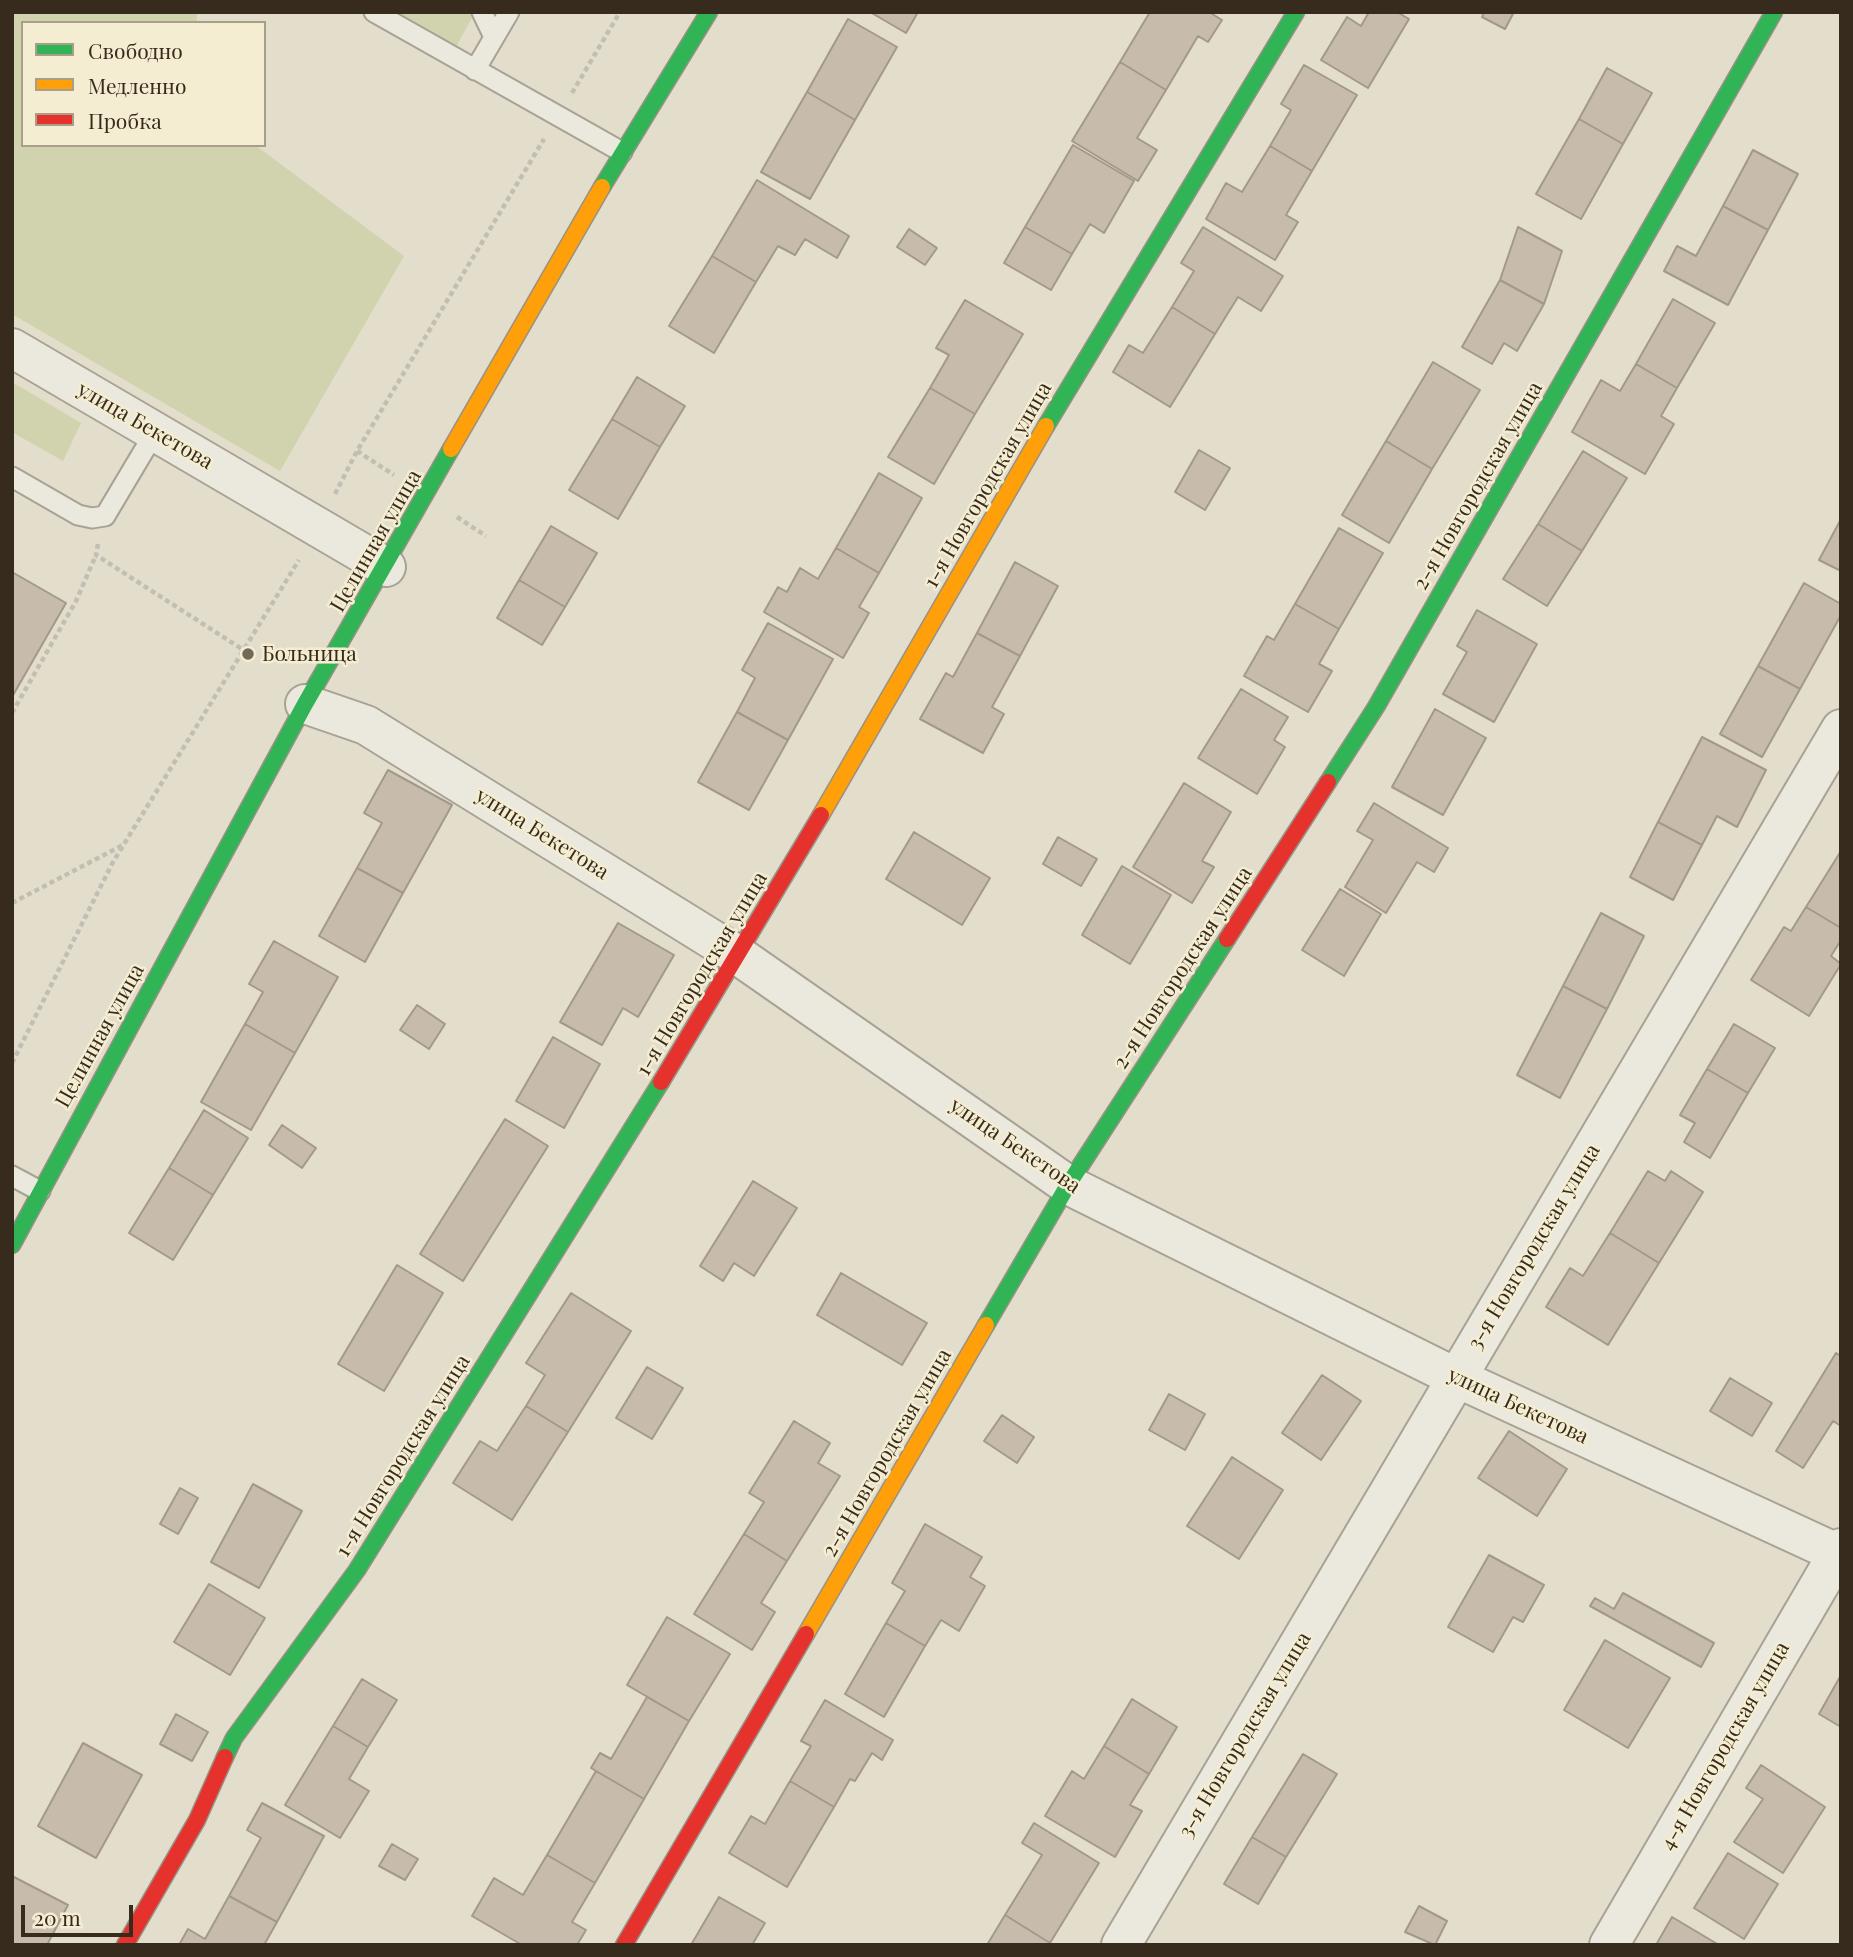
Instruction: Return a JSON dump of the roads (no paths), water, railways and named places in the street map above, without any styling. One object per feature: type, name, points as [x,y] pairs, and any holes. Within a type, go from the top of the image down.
[{"type":"street","name":"Целинная улица","points":[[12,1245],[305,704],[622,152],[709,12]]},
{"type":"street","name":"1-я Новгородская улица","points":[[125,1945],[197,1820],[234,1738],[357,1570],[739,956],[1112,313],[1296,12]]},
{"type":"street","name":"2-я Новгородская улица","points":[[624,1945],[1068,1185],[1376,707],[1774,12]]},
{"type":"street","name":"улица Бекетова","points":[[12,348],[386,567]]},
{"type":"street","name":"улица Бекетова","points":[[305,704],[366,725],[739,956],[1068,1185],[1457,1378],[1840,1552]]},
{"type":"street","name":"3-я Новгородская улица","points":[[1121,1945],[1841,729]]},
{"type":"street","name":"4-я Новгородская улица","points":[[1609,1945],[1840,1552]]},
{"type":"lane","points":[[374,12],[622,152]]},
{"type":"lane","points":[[482,12],[494,37]]},
{"type":"lane","points":[[475,70],[509,12]]},
{"type":"lane","points":[[12,477],[78,515],[92,518],[105,516],[155,432]]},
{"type":"lane","points":[[12,1176],[40,1191]]},
{"type":"place","name":"Больница","points":[[248,654]]}]
